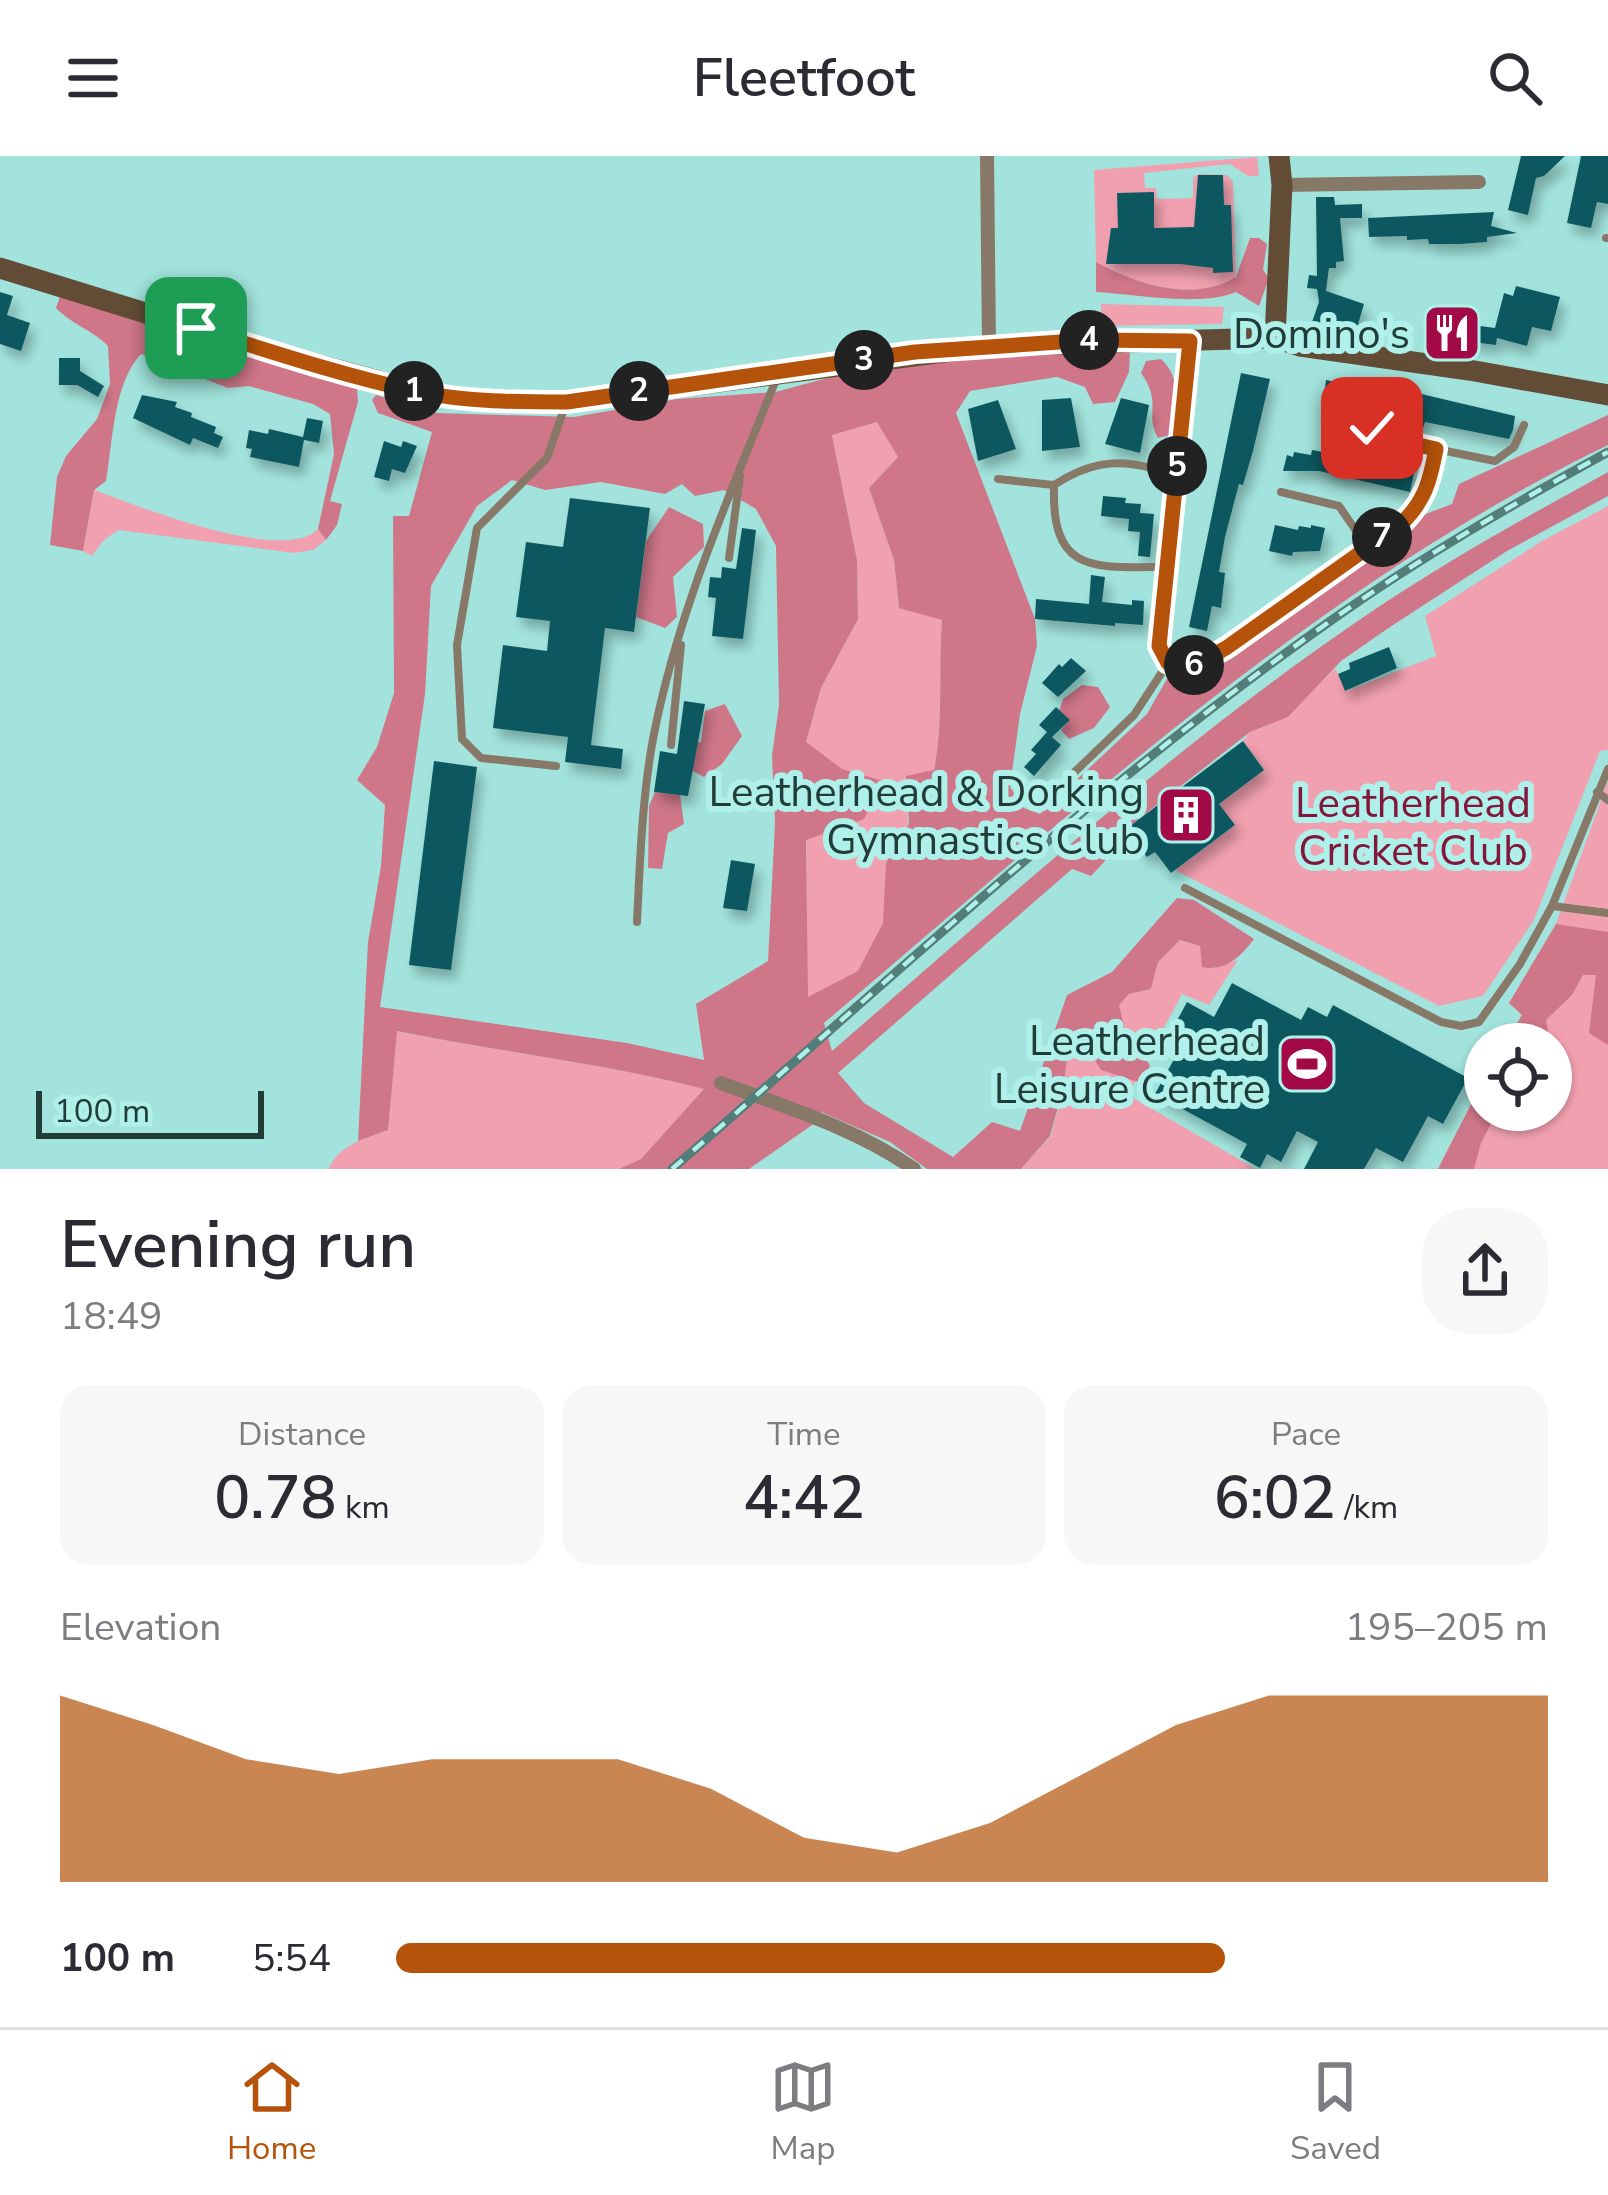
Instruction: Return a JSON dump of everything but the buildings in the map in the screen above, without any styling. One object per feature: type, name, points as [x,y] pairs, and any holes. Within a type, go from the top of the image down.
[{"type":"main road","points":[[1275,338],[1282,184],[1279,156]]},
{"type":"main road","points":[[0,268],[275,353],[419,392],[466,399],[567,402],[989,346],[1275,338],[1300,346],[1608,395]]},
{"type":"street","points":[[987,156],[989,346]]},
{"type":"street","points":[[1282,184],[1479,182]]},
{"type":"street","points":[[1168,663],[1159,646],[1190,341]]},
{"type":"street","points":[[722,1083],[840,1126],[914,1169]]},
{"type":"lane","points":[[637,922],[653,739],[701,567],[779,372]]},
{"type":"lane","points":[[1379,388],[1372,428],[1378,436],[1495,461],[1514,447],[1524,424]]},
{"type":"lane","points":[[556,766],[481,758],[463,739],[458,645],[477,528],[547,458],[567,402]]},
{"type":"lane","points":[[1059,787],[1134,715],[1168,663],[1194,665],[1226,648],[1418,507],[1430,487],[1436,449]]},
{"type":"lane","points":[[998,478],[1054,485],[1071,473],[1109,461],[1150,468]]},
{"type":"lane","points":[[729,558],[742,464]]},
{"type":"lane","points":[[1054,485],[1053,521],[1074,556],[1096,567],[1166,567]]},
{"type":"lane","points":[[1281,492],[1340,506],[1368,548]]},
{"type":"lane","points":[[671,745],[683,627]]},
{"type":"lane","points":[[1185,888],[1441,1022],[1461,1026],[1479,1022],[1520,964],[1552,906],[1608,769]]},
{"type":"lane","points":[[1597,792],[1608,800]]},
{"type":"lane","points":[[1552,906],[1608,913]]},
{"type":"green space","points":[[1257,157],[1259,176],[1248,176],[1230,164],[1144,173],[1145,188],[1156,188],[1157,199],[1193,198],[1193,178],[1198,174],[1227,175],[1233,182],[1236,277],[1202,289],[1165,288],[1096,262],[1094,170]]},
{"type":"green space","points":[[1101,304],[1224,307],[1222,324],[1101,326]]},
{"type":"green space","points":[[878,422],[898,457],[869,488],[894,560],[899,607],[942,619],[939,732],[934,770],[906,777],[911,892],[823,1024],[807,997],[806,742],[821,688],[858,619],[857,560],[832,434]]},
{"type":"green space","points":[[94,490],[209,529],[274,540],[300,538],[318,529],[326,540],[313,550],[294,553],[118,530],[92,556],[83,551]]},
{"type":"green space","name":"Leatherhead Cricket Club","points":[[1608,506],[1608,750],[1600,751],[1534,920],[1483,996],[1439,1006],[1175,870],[1234,826],[1219,804],[1264,770],[1243,741],[1250,732],[1288,716],[1335,668],[1346,691],[1436,656],[1425,616],[1542,541]]},
{"type":"green space","points":[[1608,781],[1608,1169],[1438,1169],[1464,1118],[1464,1131],[1572,1131],[1572,1023],[1517,1023],[1522,1015],[1509,1003],[1556,924]]},
{"type":"green space","points":[[1180,940],[1200,946],[1212,969],[1238,960],[1209,1005],[1182,994],[1128,1095],[1256,1169],[1021,1169],[1051,1136],[1069,1044],[1084,1044],[1101,1070],[1126,1035],[1118,1005],[1129,994],[1151,989],[1158,962]]},
{"type":"green space","points":[[396,1031],[705,1089],[641,1159],[619,1169],[329,1169],[346,1148],[388,1130]]},
{"type":"shaded area","points":[[1250,238],[1267,244],[1263,270],[1269,278],[1259,306],[1236,292],[1187,299],[1096,292],[1096,262],[1165,288],[1219,285],[1236,277]]},
{"type":"shaded area","points":[[60,296],[357,387],[358,402],[330,501],[342,504],[337,525],[326,540],[318,529],[334,454],[330,414],[313,404],[249,386],[228,388],[141,354],[119,397],[106,481],[94,490],[83,551],[50,545],[57,477],[66,456],[97,419],[110,384],[108,346],[56,308]]},
{"type":"shaded area","points":[[1130,351],[1129,372],[1115,402],[1093,404],[1085,387],[1057,377],[970,391],[956,413],[1035,619],[1037,646],[1020,714],[1010,787],[1024,808],[1040,814],[1147,714],[1168,677],[1201,672],[1423,515],[1452,504],[1459,484],[1608,415],[1608,445],[1500,502],[1396,566],[1198,709],[824,1023],[832,1051],[1095,823],[1300,662],[1429,575],[1608,472],[1608,496],[1507,551],[1341,661],[1288,717],[1250,732],[1126,829],[1117,848],[1091,876],[1072,869],[838,1073],[864,1103],[953,1157],[992,1122],[1020,1131],[1067,995],[1112,972],[1177,898],[1194,900],[1254,939],[1232,961],[1211,968],[1202,967],[1200,946],[1180,940],[1158,962],[1151,989],[1129,994],[1119,1005],[1126,1035],[1139,1045],[1150,1066],[1141,1083],[1101,1070],[1084,1044],[1069,1044],[1050,1136],[1021,1169],[927,1169],[890,1142],[821,1112],[815,1123],[749,1169],[619,1169],[641,1159],[704,1089],[397,1031],[388,1130],[358,1141],[368,942],[385,805],[357,780],[377,747],[394,693],[393,516],[409,516],[432,432],[378,413],[372,400],[376,395],[437,413],[574,417],[677,399],[775,392],[903,358]],"holes":[[[877,422],[898,457],[869,488],[894,560],[899,608],[942,620],[937,751],[934,770],[906,776],[909,824],[886,863],[883,923],[858,971],[808,997],[806,840],[864,819],[883,781],[842,769],[806,742],[821,688],[858,619],[857,560],[832,435]],[[512,480],[545,490],[601,482],[665,494],[682,484],[695,496],[724,490],[756,509],[776,546],[779,705],[772,756],[775,823],[768,961],[696,1004],[704,1060],[627,1043],[380,1007],[425,694],[431,586],[477,506]]]},
{"type":"shaded area","points":[[1161,359],[1173,376],[1176,395],[1170,435],[1158,438],[1151,393],[1141,373],[1146,361]]},
{"type":"shaded area","points":[[669,507],[703,524],[704,547],[673,577],[677,617],[665,628],[636,617],[646,541]]},
{"type":"shaded area","points":[[1082,685],[1098,687],[1110,707],[1094,728],[1069,739],[1061,730],[1069,720],[1059,711],[1063,699]]},
{"type":"shaded area","points":[[725,704],[742,736],[722,764],[704,777],[691,770],[696,742],[701,742],[705,711]]},
{"type":"shaded area","points":[[655,792],[680,795],[684,824],[668,833],[662,869],[648,868],[649,806]]},
{"type":"shaded area","points":[[1556,924],[1608,932],[1608,1045],[1589,1033],[1596,975],[1583,975],[1546,1023],[1517,1023],[1522,1015],[1509,1003]]},
{"type":"shaded area","points":[[1464,1118],[1464,1131],[1487,1131],[1474,1169],[1438,1169]]},
{"type":"railway","points":[[672,1169],[997,884],[1249,680],[1402,573],[1608,452]]},
{"type":"place","name":"Domino's","points":[[1452,333]]},
{"type":"place","name":"Leatherhead & Dorking Gymnastics Club","points":[[1186,815]]},
{"type":"place","name":"Leatherhead Leisure Centre","points":[[1307,1064]]},
{"type":"route","points":[[196,328],[419,392],[537,402],[567,402],[915,352],[1090,340],[1190,341],[1159,646],[1168,663],[1180,666],[1194,665],[1226,648],[1401,524],[1418,507],[1430,487],[1436,449],[1378,436],[1372,428]]}]
